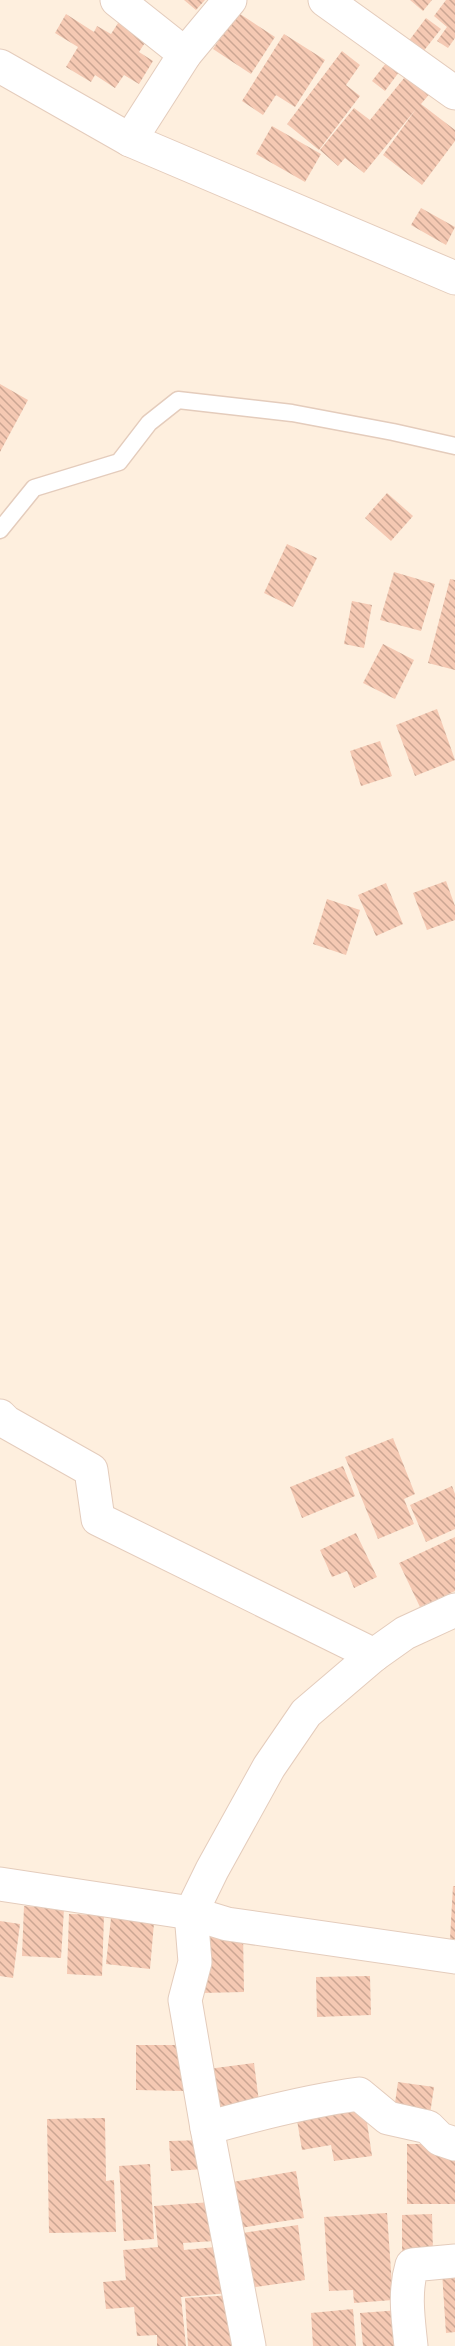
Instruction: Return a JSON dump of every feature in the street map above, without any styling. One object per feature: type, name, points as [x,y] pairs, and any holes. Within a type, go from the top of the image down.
[{"type":"street","points":[[117,0],[185,54]]},
{"type":"street","points":[[130,140],[185,54],[230,0]]},
{"type":"street","points":[[325,0],[455,93]]},
{"type":"street","points":[[0,66],[130,140],[455,278]]},
{"type":"street","points":[[0,1416],[6,1422],[91,1470],[98,1519],[374,1655]]},
{"type":"street","points":[[249,2346],[185,2000],[195,1962],[190,1913],[269,1767],[306,1713],[374,1655],[405,1633],[455,1610]]},
{"type":"street","points":[[0,1884],[190,1913],[227,1924],[455,1957]]},
{"type":"street","points":[[207,2128],[273,2109],[359,2094],[388,2118],[428,2127],[440,2139],[455,2144]]},
{"type":"street","points":[[411,2346],[406,2298],[407,2282],[412,2265],[455,2261]]},
{"type":"lane","points":[[0,530],[34,488],[119,462],[149,423],[178,400],[292,413],[455,446]]},
{"type":"building","points":[[184,0],[205,0],[196,10]]},
{"type":"building","points":[[410,0],[432,0],[423,11]]},
{"type":"building","points":[[446,0],[455,0],[455,38],[448,48],[437,41],[447,27],[434,16]]},
{"type":"building","points":[[237,12],[275,37],[251,74],[213,49]]},
{"type":"building","points":[[66,14],[94,32],[97,26],[111,34],[120,20],[148,38],[139,52],[153,61],[139,84],[124,75],[115,88],[95,75],[91,82],[66,67],[78,47],[55,33]]},
{"type":"building","points":[[426,18],[441,29],[422,53],[408,42]]},
{"type":"building","points":[[284,34],[325,60],[295,107],[276,95],[263,115],[242,101]]},
{"type":"building","points":[[342,51],[360,65],[346,85],[360,96],[319,150],[287,124]]},
{"type":"building","points":[[390,58],[402,68],[385,91],[372,81]]},
{"type":"building","points":[[409,72],[432,91],[421,104],[455,130],[455,141],[422,185],[383,155],[416,109],[364,173],[345,158],[338,166],[320,150],[354,108],[370,120]]},
{"type":"building","points":[[272,126],[321,154],[305,182],[256,154]]},
{"type":"building","points":[[421,208],[455,227],[446,245],[411,225]]},
{"type":"building","points":[[0,384],[28,400],[0,452]]},
{"type":"building","points":[[387,493],[413,516],[391,541],[365,518]]},
{"type":"building","points":[[287,544],[317,558],[293,607],[264,593]]},
{"type":"building","points":[[394,572],[435,584],[421,631],[380,620]]},
{"type":"building","points":[[450,579],[455,580],[455,670],[428,663]]},
{"type":"building","points":[[352,601],[372,605],[364,648],[344,644]]},
{"type":"building","points":[[383,644],[414,660],[395,699],[363,683]]},
{"type":"building","points":[[437,709],[455,760],[415,776],[396,725]]},
{"type":"building","points":[[380,741],[392,776],[361,786],[350,751]]},
{"type":"building","points":[[446,881],[455,906],[455,920],[427,930],[413,893]]},
{"type":"building","points":[[386,883],[403,924],[376,936],[358,895]]},
{"type":"building","points":[[327,899],[360,910],[346,955],[313,944]]},
{"type":"building","points":[[393,1438],[415,1494],[404,1499],[414,1524],[378,1539],[345,1457]]},
{"type":"building","points":[[343,1466],[355,1496],[302,1518],[290,1487]]},
{"type":"building","points":[[452,1486],[455,1494],[455,1529],[426,1542],[410,1505]]},
{"type":"building","points":[[356,1533],[377,1577],[354,1588],[347,1571],[332,1577],[320,1550]]},
{"type":"building","points":[[455,1537],[455,1591],[420,1607],[399,1563]]},
{"type":"building","points":[[453,1886],[455,1886],[455,1939],[450,1939]]},
{"type":"building","points":[[24,1906],[64,1909],[61,1958],[22,1956]]},
{"type":"building","points":[[69,1914],[104,1915],[102,1976],[67,1974]]},
{"type":"building","points":[[111,1918],[154,1923],[150,1969],[106,1964]]},
{"type":"building","points":[[0,1921],[20,1924],[13,1978],[0,1976]]},
{"type":"building","points":[[243,1932],[244,1992],[202,1993],[201,1933]]},
{"type":"building","points":[[370,1976],[371,2015],[317,2017],[316,1977]]},
{"type":"building","points":[[136,2045],[184,2045],[183,2091],[136,2090]]},
{"type":"building","points":[[254,2063],[259,2102],[213,2108],[208,2069]]},
{"type":"building","points":[[398,2082],[434,2087],[430,2114],[394,2110]]},
{"type":"building","points":[[365,2109],[372,2156],[334,2161],[331,2145],[302,2150],[297,2120]]},
{"type":"building","points":[[105,2118],[106,2181],[114,2180],[116,2232],[49,2233],[47,2119]]},
{"type":"building","points":[[205,2140],[207,2169],[171,2171],[169,2141]]},
{"type":"building","points":[[407,2144],[438,2144],[455,2154],[455,2204],[407,2204]]},
{"type":"building","points":[[150,2164],[154,2239],[124,2241],[119,2166]]},
{"type":"building","points":[[296,2171],[304,2218],[240,2228],[233,2182]]},
{"type":"building","points":[[212,2202],[215,2241],[183,2243],[184,2250],[226,2246],[230,2293],[181,2297],[186,2346],[157,2346],[157,2335],[137,2336],[134,2307],[106,2309],[103,2282],[126,2280],[123,2250],[158,2247],[154,2206]]},
{"type":"building","points":[[387,2213],[393,2300],[354,2303],[353,2290],[329,2291],[324,2217]]},
{"type":"building","points":[[432,2214],[433,2252],[402,2253],[402,2215]]},
{"type":"building","points":[[298,2225],[305,2280],[249,2288],[242,2233]]},
{"type":"building","points":[[455,2272],[455,2332],[446,2333],[442,2273]]},
{"type":"building","points":[[233,2295],[237,2346],[188,2346],[185,2298]]},
{"type":"building","points":[[353,2309],[356,2346],[313,2346],[311,2313]]},
{"type":"building","points":[[400,2310],[403,2346],[363,2346],[360,2313]]}]
